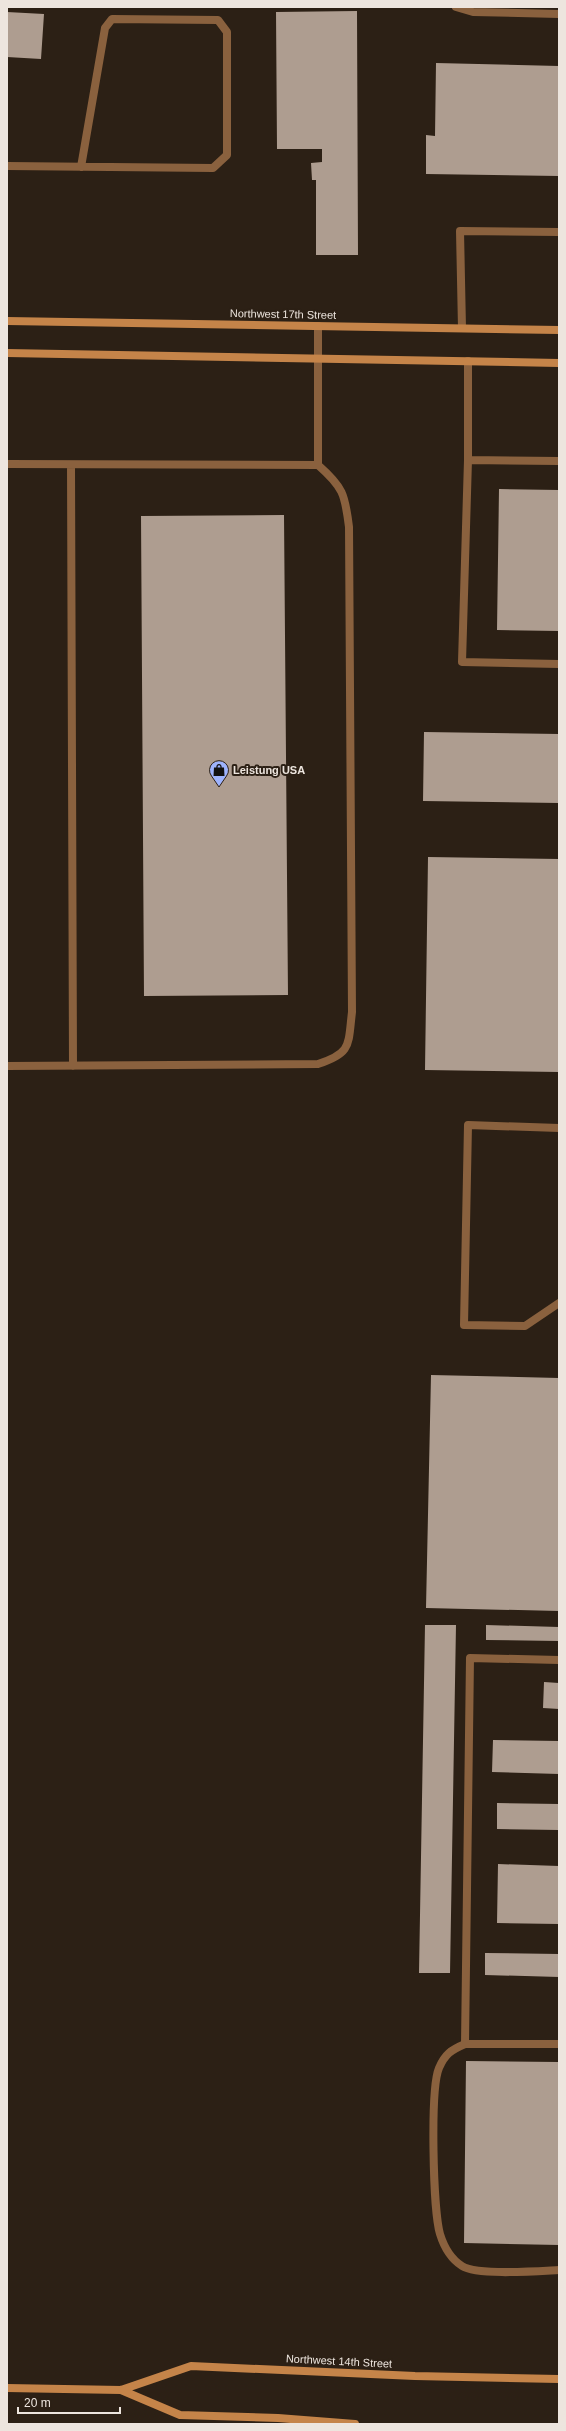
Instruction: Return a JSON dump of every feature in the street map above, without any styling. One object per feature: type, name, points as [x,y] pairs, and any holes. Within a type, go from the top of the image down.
[{"type":"street","name":"Northwest 17th Street","points":[[7,321],[559,330]]},
{"type":"street","points":[[7,354],[559,363]]},
{"type":"street","name":"Northwest 14th Street","points":[[7,2388],[121,2390],[191,2366],[415,2376],[559,2378]]},
{"type":"street","name":"Northwest 14th Street","points":[[121,2390],[180,2415],[278,2418],[355,2424]]},
{"type":"lane","points":[[456,7],[473,12],[559,14]]},
{"type":"lane","points":[[7,166],[81,167],[213,168],[227,155],[227,32],[218,20],[112,19],[105,28],[81,167]]},
{"type":"lane","points":[[462,328],[460,231],[559,232]]},
{"type":"lane","points":[[318,326],[318,465]]},
{"type":"lane","points":[[468,361],[468,460],[462,662],[559,664]]},
{"type":"lane","points":[[468,460],[559,461]]},
{"type":"lane","points":[[7,464],[318,465],[335,480],[346,498],[348,527],[352,1004],[349,1042],[338,1057],[318,1064],[7,1066]]},
{"type":"lane","points":[[71,464],[73,1066]]},
{"type":"lane","points":[[559,1128],[468,1125],[464,1325],[525,1326],[559,1303]]},
{"type":"lane","points":[[465,2044],[470,1658],[559,1660]]},
{"type":"lane","points":[[559,2044],[465,2044],[449,2051],[439,2069],[434,2106],[436,2213],[440,2235],[448,2253],[463,2267],[481,2271],[559,2270]]},
{"type":"building","points":[[357,11],[358,255],[316,255],[316,180],[312,180],[311,163],[322,162],[322,149],[277,149],[276,12]]},
{"type":"building","points":[[7,12],[44,14],[41,59],[7,57]]},
{"type":"building","points":[[436,63],[559,66],[559,176],[426,174],[426,135],[435,136]]},
{"type":"building","points":[[499,489],[559,490],[559,631],[497,630]]},
{"type":"building","points":[[284,515],[288,995],[144,996],[141,516]]},
{"type":"building","points":[[424,732],[559,734],[559,803],[423,801]]},
{"type":"building","points":[[428,857],[559,859],[559,1072],[425,1070]]},
{"type":"building","points":[[431,1375],[559,1378],[559,1611],[426,1608]]},
{"type":"building","points":[[425,1625],[456,1625],[450,1973],[419,1973]]},
{"type":"building","points":[[486,1625],[559,1627],[559,1641],[486,1640]]},
{"type":"building","points":[[544,1682],[559,1683],[559,1709],[543,1708]]},
{"type":"building","points":[[493,1740],[559,1741],[559,1774],[492,1772]]},
{"type":"building","points":[[497,1803],[559,1804],[559,1830],[497,1829]]},
{"type":"building","points":[[498,1864],[559,1866],[559,1924],[497,1923]]},
{"type":"building","points":[[485,1953],[559,1954],[559,1977],[485,1975]]},
{"type":"building","points":[[466,2061],[559,2062],[559,2245],[464,2243]]},
{"type":"place","name":"Leistung USA","points":[[219,787]]}]
